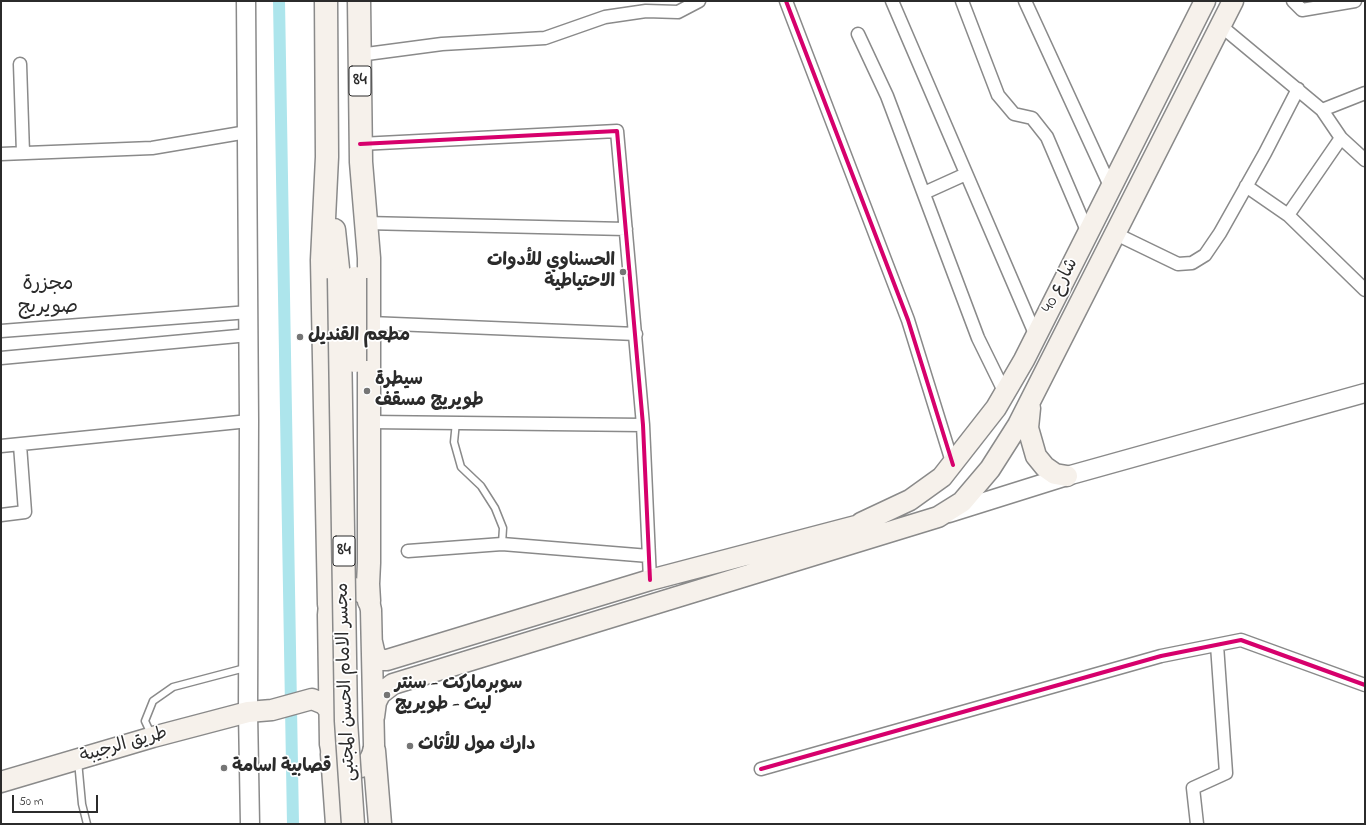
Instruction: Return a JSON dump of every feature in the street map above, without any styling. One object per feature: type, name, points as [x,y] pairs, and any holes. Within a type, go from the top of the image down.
[{"type":"highway","name":"84","points":[[326,1],[327,157]]},
{"type":"highway","name":"84","points":[[359,1],[360,153]]},
{"type":"highway","name":"مجسر الامام الحسن المجتبى","points":[[353,824],[346,721],[347,278],[360,153]]},
{"type":"highway","points":[[360,153],[369,258],[369,601]]},
{"type":"highway","name":"مجسر الامام الحسن المجتبى","points":[[327,157],[347,278],[357,720],[365,824]]},
{"type":"highway","points":[[327,157],[322,260],[329,604]]},
{"type":"highway","points":[[328,566],[338,577],[347,580],[361,575],[369,563]]},
{"type":"highway","points":[[374,751],[380,824]]},
{"type":"highway","points":[[332,754],[337,824]]},
{"type":"highway","points":[[334,790],[342,778],[355,774],[368,778],[376,789]]},
{"type":"main road","points":[[246,1],[250,421],[248,712],[250,824]]},
{"type":"main road","name":"شارع 40","points":[[862,523],[910,500],[930,487],[953,465],[996,408],[1036,336],[1205,1]]},
{"type":"main road","name":"شارع 40","points":[[938,517],[952,510],[974,490],[1018,425],[1233,1]]},
{"type":"main road","points":[[374,717],[376,702],[380,694],[393,684],[1067,476],[1365,394]]},
{"type":"main road","points":[[1031,401],[1028,428],[1036,456],[1045,467],[1055,474],[1067,476]]},
{"type":"main road","points":[[372,642],[375,655],[381,660],[387,660],[650,580],[862,523],[938,517]]},
{"type":"main road","points":[[349,588],[362,592],[369,601],[372,642],[374,717],[374,751],[365,764],[356,769],[342,766],[332,754],[330,717],[329,604],[336,593],[349,588]]},
{"type":"main road","points":[[329,660],[323,674],[316,682],[310,693],[324,704],[329,710],[330,717]]},
{"type":"main road","name":"طريق الرجيبة","points":[[1,782],[310,693]]},
{"type":"street","points":[[360,54],[442,44],[545,38],[605,17],[646,11],[678,12],[699,1]]},
{"type":"street","points":[[786,1],[908,320],[953,465]]},
{"type":"street","points":[[892,1],[1036,336]]},
{"type":"street","points":[[962,1],[998,95],[1014,114],[1032,118],[1047,137],[1088,233]]},
{"type":"street","points":[[1025,1],[1111,188]]},
{"type":"street","points":[[1293,1],[1302,10],[1355,1]]},
{"type":"street","points":[[1220,26],[1322,110],[1341,138],[1365,160]]},
{"type":"street","points":[[858,34],[887,96],[978,338],[1005,393]]},
{"type":"street","points":[[20,64],[23,153]]},
{"type":"street","points":[[1116,234],[1178,264],[1192,263],[1205,255],[1220,233],[1265,153],[1298,89]]},
{"type":"street","points":[[1322,110],[1365,93]]},
{"type":"street","points":[[360,153],[617,131],[643,425],[650,580]]},
{"type":"street","points":[[1,154],[152,148],[247,132]]},
{"type":"street","points":[[1288,215],[1341,138]]},
{"type":"street","points":[[924,194],[966,174]]},
{"type":"street","points":[[1246,186],[1288,215],[1365,290]]},
{"type":"street","points":[[366,223],[626,230]]},
{"type":"street","points":[[1,331],[249,312]]},
{"type":"street","points":[[370,323],[636,334]]},
{"type":"street","points":[[1,358],[249,335]]},
{"type":"street","points":[[1,446],[250,421]]},
{"type":"street","points":[[369,422],[643,425]]},
{"type":"street","points":[[1,515],[24,512],[20,445]]},
{"type":"street","points":[[408,551],[502,544],[649,556]]},
{"type":"street","points":[[761,769],[1161,656],[1241,640],[1365,685]]},
{"type":"street","points":[[1197,824],[1193,788],[1226,773],[1217,645]]},
{"type":"lane","points":[[456,422],[454,442],[461,467],[481,486],[495,508],[503,528],[502,544]]},
{"type":"lane","points":[[153,737],[145,721],[153,701],[173,687],[249,668]]},
{"type":"lane","points":[[77,760],[82,804],[87,824]]},
{"type":"waterway","points":[[279,1],[293,824]]},
{"type":"cycle path","points":[[786,1],[908,320],[953,465]]},
{"type":"cycle path","points":[[360,144],[617,131],[643,425],[650,580]]},
{"type":"cycle path","points":[[761,769],[1161,656],[1241,640],[1365,685]]},
{"type":"place","name":"الحسناوي للأدوات الاحتياطية","points":[[623,272]]},
{"type":"place","name":"مطعم القنديل","points":[[300,337]]},
{"type":"place","name":"سيطرة طويريج مسقف","points":[[367,391]]},
{"type":"place","name":"سوبرماركت - سنتر ليث - طويريج","points":[[387,695]]},
{"type":"place","name":"دارك مول للأثاث","points":[[410,746]]},
{"type":"place","name":"قصابية اسامة","points":[[224,768]]},
{"type":"district","name":"مجزرة صويريج","points":[[48,298]]}]
